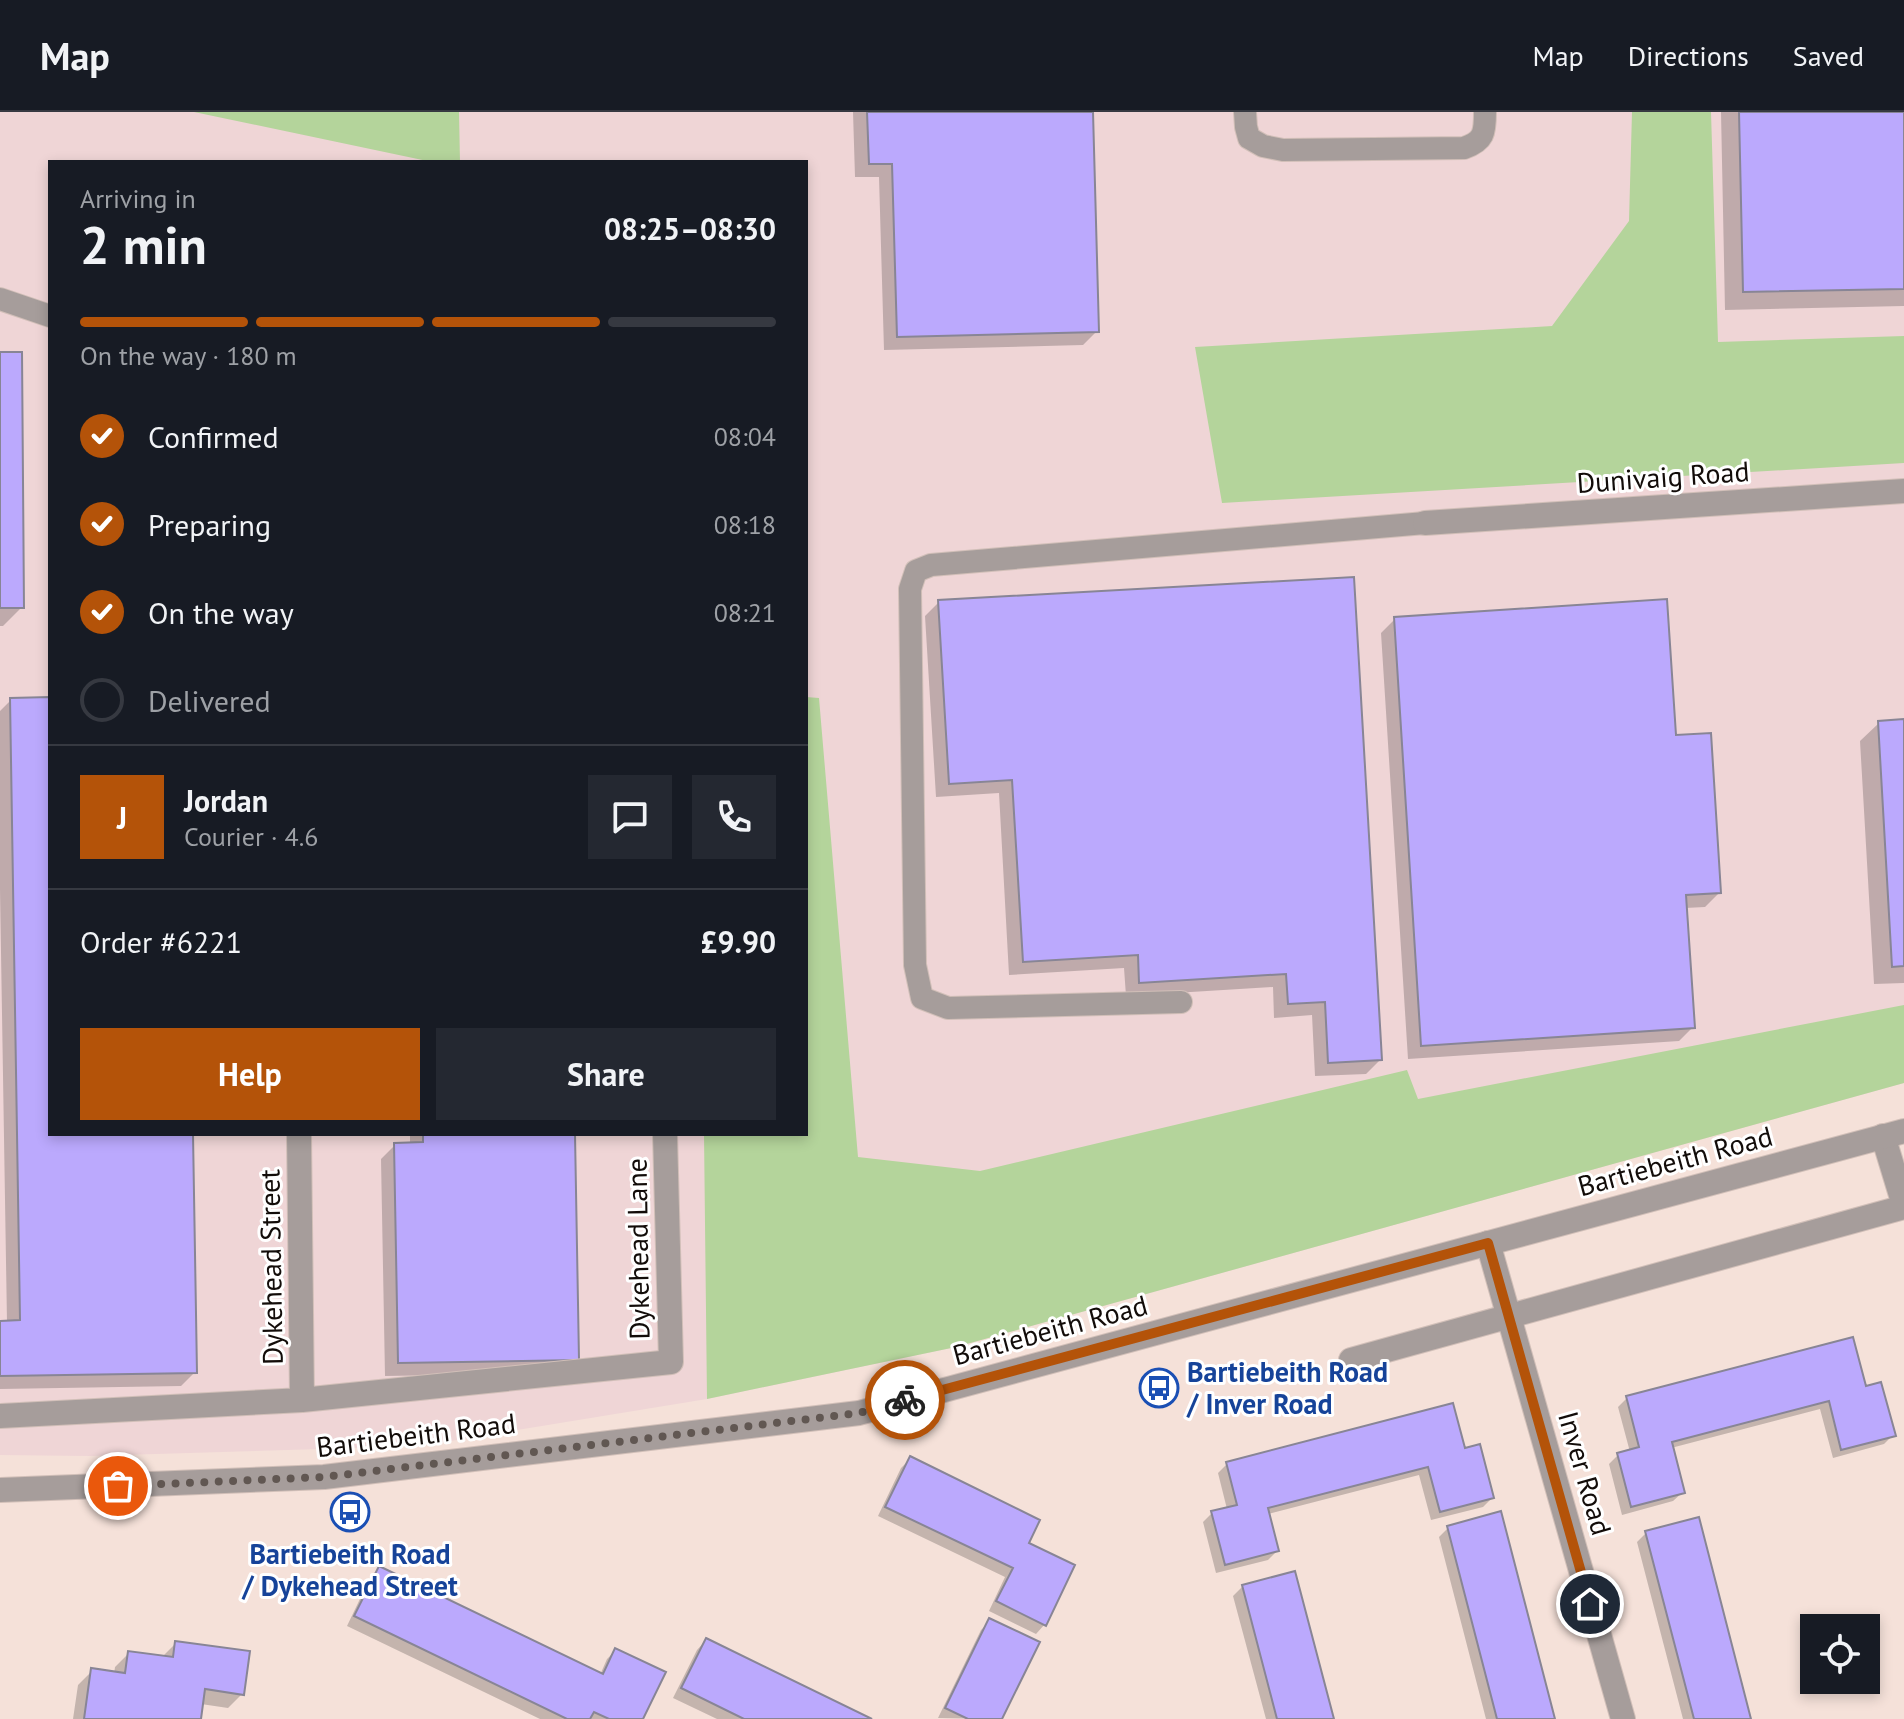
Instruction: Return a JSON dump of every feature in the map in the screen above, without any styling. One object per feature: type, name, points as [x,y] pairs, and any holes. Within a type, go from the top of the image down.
[{"type":"street","name":"Dunivaig Road","points":[[1425,523],[1904,491]]},
{"type":"street","points":[[1351,1360],[1904,1206],[1894,1133]]},
{"type":"street","name":"Bartiebeith Road","points":[[0,1490],[324,1477],[859,1413],[1894,1133]]},
{"type":"street","name":"Dykehead Street","points":[[299,1136],[302,1400]]},
{"type":"street","name":"Dykehead Lane","points":[[302,1400],[671,1362],[665,1136]]},
{"type":"street","name":"Inver Road","points":[[1488,1243],[1623,1719]]},
{"type":"street","points":[[0,1416],[302,1400]]},
{"type":"lane","points":[[1245,112],[1249,138],[1263,146],[1283,150],[1464,148],[1476,144],[1483,133],[1485,112]]},
{"type":"lane","points":[[0,299],[48,315]]},
{"type":"lane","points":[[1181,1002],[948,1008],[922,998],[915,965],[910,589],[916,571],[931,565],[1425,523]]},
{"type":"shaded area","points":[[0,112],[1904,112],[1904,1083],[956,1347],[707,1399],[420,1446],[89,1456],[0,1455]]},
{"type":"green space","points":[[194,112],[459,112],[460,160],[422,160]]},
{"type":"green space","points":[[1632,112],[1711,112],[1718,342],[1904,336],[1904,463],[1222,503],[1195,347],[1552,326],[1629,221]]},
{"type":"green space","points":[[808,697],[819,698],[858,1157],[980,1171],[1407,1070],[1418,1099],[1904,1005],[1904,1083],[956,1347],[707,1399],[704,1136],[808,1136]]},
{"type":"building","points":[[867,112],[1093,112],[1099,332],[897,337],[892,164],[869,164]]},
{"type":"building","points":[[1739,112],[1904,112],[1904,289],[1743,292]]},
{"type":"building","points":[[0,352],[22,352],[24,608],[0,608]]},
{"type":"building","points":[[1354,577],[1382,1060],[1328,1063],[1325,1002],[1288,1004],[1286,974],[1139,983],[1138,955],[1023,962],[1012,780],[949,784],[938,600]]},
{"type":"building","points":[[1667,599],[1676,735],[1711,733],[1721,893],[1686,895],[1695,1028],[1421,1046],[1394,617]]},
{"type":"building","points":[[48,697],[48,1136],[193,1136],[197,1373],[0,1376],[0,1321],[20,1320],[10,698]]},
{"type":"building","points":[[1904,719],[1904,966],[1892,967],[1878,721]]},
{"type":"building","points":[[423,1136],[575,1136],[579,1360],[398,1363],[394,1143],[423,1142]]},
{"type":"building","points":[[1853,1337],[1866,1386],[1881,1382],[1896,1436],[1841,1450],[1829,1401],[1672,1442],[1685,1493],[1631,1507],[1617,1453],[1639,1447],[1626,1396]]},
{"type":"building","points":[[1453,1403],[1465,1448],[1480,1444],[1494,1498],[1440,1512],[1428,1467],[1268,1508],[1279,1551],[1225,1565],[1211,1511],[1237,1505],[1226,1462]]},
{"type":"building","points":[[910,1456],[1040,1520],[1029,1543],[1075,1565],[1046,1626],[996,1601],[1013,1568],[885,1507]]},
{"type":"building","points":[[1501,1511],[1555,1719],[1497,1719],[1447,1526]]},
{"type":"building","points":[[1699,1517],[1751,1719],[1694,1719],[1645,1531]]},
{"type":"building","points":[[379,1566],[603,1674],[615,1648],[666,1672],[643,1719],[609,1719],[594,1712],[590,1719],[567,1719],[354,1616]]},
{"type":"building","points":[[1295,1571],[1334,1719],[1277,1719],[1242,1585]]},
{"type":"building","points":[[989,1618],[1040,1642],[1002,1719],[968,1719],[945,1708]]},
{"type":"building","points":[[706,1638],[872,1719],[744,1719],[681,1688]]},
{"type":"building","points":[[175,1641],[250,1651],[244,1695],[205,1689],[201,1719],[84,1719],[91,1668],[125,1673],[128,1651],[173,1657]]},
{"type":"way so far","points":[[118,1486],[324,1477],[859,1413],[905,1400]]},
{"type":"place","name":"Bartiebeith Road / Inver Road","points":[[1159,1388]]},
{"type":"place","name":"Bartiebeith Road / Dykehead Street","points":[[350,1512]]},
{"type":"route","points":[[905,1400],[1488,1243],[1590,1604]]}]
